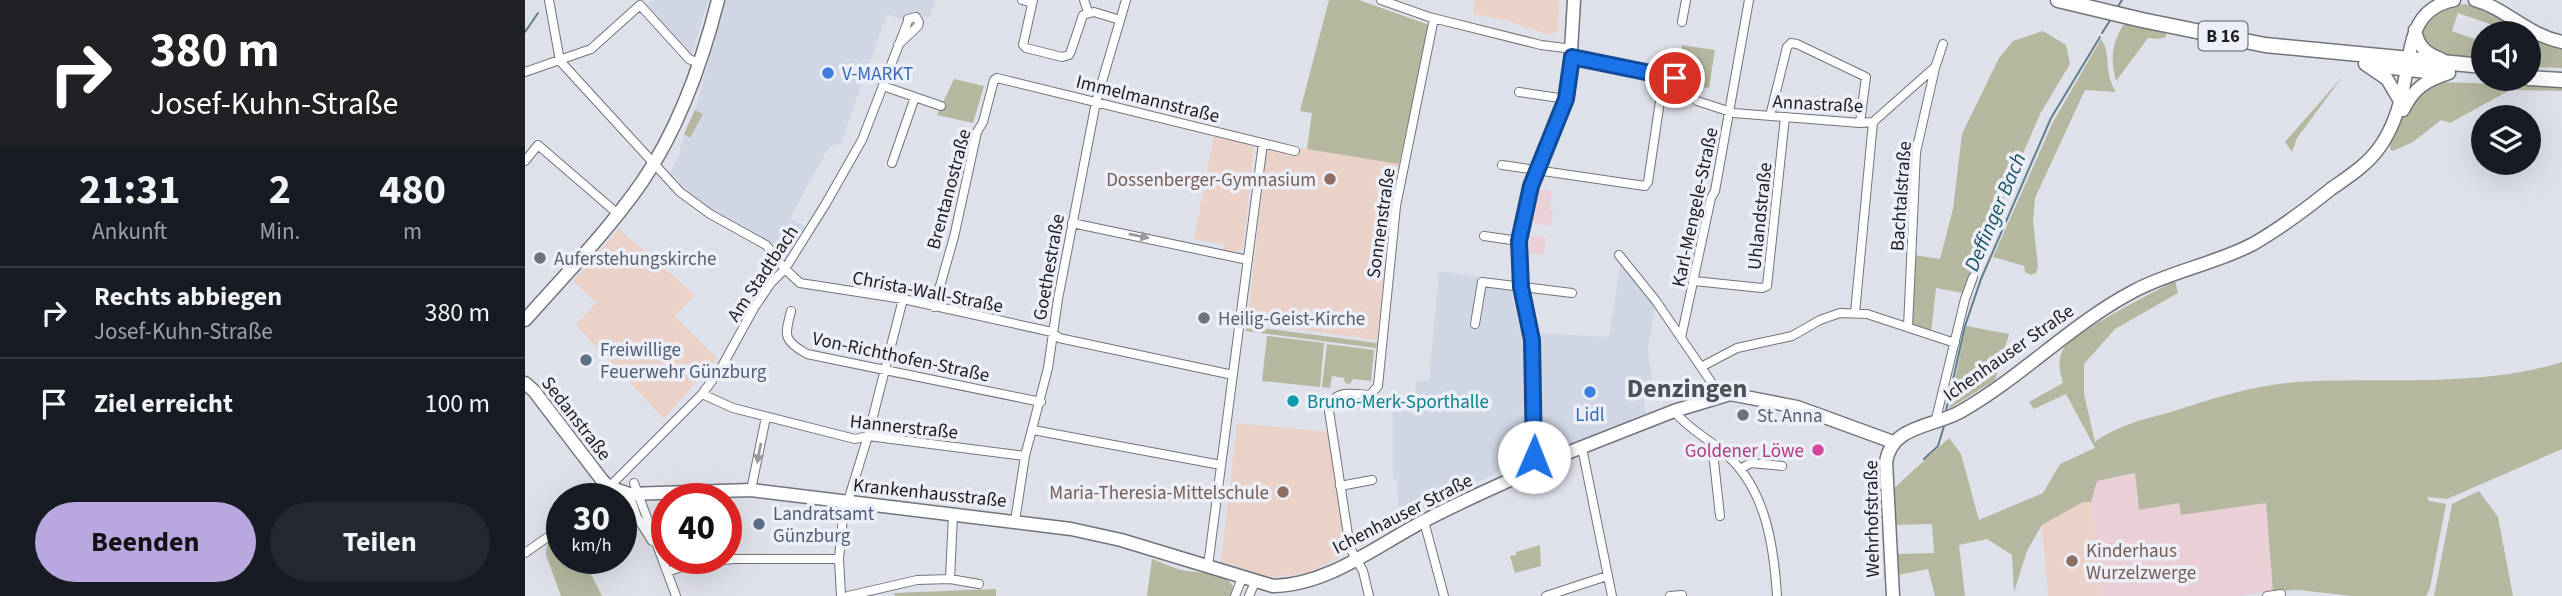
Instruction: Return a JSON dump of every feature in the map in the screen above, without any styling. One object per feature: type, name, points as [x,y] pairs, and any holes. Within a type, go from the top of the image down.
[{"type":"main road","name":"B 16","points":[[2058,0],[2142,20],[2305,50],[2471,73]]},
{"type":"main road","name":"B 16","points":[[2305,50],[2365,64],[2408,64]]},
{"type":"main road","name":"B 16","points":[[2453,69],[2471,67]]},
{"type":"main road","points":[[2541,70],[2562,71]]},
{"type":"main road","points":[[2541,79],[2562,80]]},
{"type":"street","points":[[549,0],[561,61]]},
{"type":"street","points":[[525,320],[618,214],[654,163],[682,110],[718,0]]},
{"type":"street","points":[[1022,0],[1033,1],[1023,45],[1062,57],[1069,55],[1079,21],[1088,12]]},
{"type":"street","points":[[1084,0],[1088,12]]},
{"type":"street","name":"Goethestraße","points":[[1015,521],[1025,456],[1041,402],[1095,102],[1126,0]]},
{"type":"street","points":[[1381,0],[1434,18],[1541,44],[1618,68],[1677,78]]},
{"type":"street","points":[[1574,0],[1572,53],[1566,99],[1526,201],[1519,241],[1521,287],[1532,340],[1534,457],[1557,457],[1582,449],[1720,395],[1739,395],[1797,407],[1893,442]]},
{"type":"street","points":[[1682,22],[1686,0]]},
{"type":"street","name":"Karl-Mengele-Straße","points":[[1681,338],[1730,112],[1749,0]]},
{"type":"street","points":[[2453,69],[2428,55],[2420,46],[2415,30],[2421,20],[2436,7],[2454,0]]},
{"type":"street","points":[[2475,0],[2485,3],[2535,34],[2562,42]]},
{"type":"street","points":[[525,72],[591,49],[640,5],[689,59],[698,63]]},
{"type":"street","points":[[1088,12],[1120,20]]},
{"type":"street","name":"Sonnenstraße","points":[[1369,596],[1363,571],[1350,548],[1329,411],[1330,402],[1337,395],[1344,393],[1370,395],[1378,386],[1396,206],[1434,18]]},
{"type":"street","name":"Ichenhauser Straße","points":[[1893,442],[1908,431],[1936,423],[1978,400],[2082,322],[2136,289],[2236,253],[2281,227],[2360,168],[2379,148],[2393,125],[2415,30]]},
{"type":"street","points":[[1770,116],[1787,47],[1791,43],[1866,77],[1860,123]]},
{"type":"street","points":[[1935,68],[1943,44]]},
{"type":"street","name":"Am Stadtbach","points":[[617,483],[702,394],[720,370],[760,299],[785,269],[862,140],[898,45]]},
{"type":"street","name":"Christa-Wall-Straße","points":[[561,61],[692,203],[766,246],[800,283],[903,299],[1052,332],[1059,338],[1071,341],[1233,375]]},
{"type":"street","points":[[2365,64],[2388,79],[2400,101]]},
{"type":"street","name":"Annastraße","points":[[1697,101],[1730,112],[1873,122],[1935,68]]},
{"type":"street","name":"Bachtalstraße","points":[[1908,327],[1916,152],[1935,68]]},
{"type":"street","points":[[2393,125],[2423,82],[2453,69]]},
{"type":"street","name":"Immelmannstraße","points":[[994,80],[997,78],[1295,151]]},
{"type":"street","name":"Brentanostraße","points":[[934,307],[954,237],[977,132],[983,122],[994,80]]},
{"type":"street","points":[[883,86],[941,106]]},
{"type":"street","points":[[1519,92],[1566,99]]},
{"type":"street","points":[[891,163],[915,97]]},
{"type":"street","points":[[1501,165],[1645,186],[1648,182],[1660,101]]},
{"type":"street","name":"Uhlandstraße","points":[[1694,281],[1762,288],[1767,286],[1785,117]]},
{"type":"street","points":[[1855,313],[1873,122]]},
{"type":"street","points":[[1208,566],[1263,144]]},
{"type":"street","points":[[525,160],[538,145],[618,214]]},
{"type":"street","points":[[1072,223],[1248,260]]},
{"type":"street","points":[[1483,236],[1519,241]]},
{"type":"street","points":[[1619,254],[1720,395]]},
{"type":"street","points":[[1936,423],[1973,277]]},
{"type":"street","points":[[1475,324],[1482,282],[1572,293]]},
{"type":"street","points":[[841,596],[839,558],[843,517],[868,436],[903,299]]},
{"type":"street","name":"Von-Richthofen-Straße","points":[[791,310],[786,333],[788,340],[807,354],[1041,402]]},
{"type":"street","points":[[1701,367],[1737,348],[1792,336],[1830,316],[1855,313],[1955,342]]},
{"type":"street","name":"Sedanstraße","points":[[525,383],[534,391],[599,477]]},
{"type":"street","name":"Hannerstraße","points":[[702,394],[733,408],[855,439],[868,436],[1025,456]]},
{"type":"street","points":[[1674,411],[1740,469],[1752,487],[1766,518],[1774,557],[1777,596]]},
{"type":"street","points":[[751,490],[766,417]]},
{"type":"street","points":[[1033,429],[1221,465]]},
{"type":"street","name":"Wehrhofstraße","points":[[1893,442],[1886,462],[1893,596]]},
{"type":"street","points":[[1711,443],[1720,516]]},
{"type":"street","points":[[1582,449],[1612,596]]},
{"type":"street","points":[[635,483],[639,457]]},
{"type":"street","name":"Ichenhauser Straße","points":[[1249,580],[1273,586],[1320,577],[1424,521],[1519,476],[1527,470],[1534,457]]},
{"type":"street","points":[[1740,469],[1751,463],[1782,466]]},
{"type":"street","name":"Krankenhausstraße","points":[[599,477],[601,483]]},
{"type":"street","points":[[1340,486],[1372,481]]},
{"type":"street","name":"Krankenhausstraße","points":[[637,491],[751,490],[1015,521],[1115,538],[1249,580]]},
{"type":"street","points":[[637,498],[651,534]]},
{"type":"street","points":[[950,579],[953,514]]},
{"type":"street","points":[[1424,521],[1444,596]]},
{"type":"street","points":[[525,553],[546,538]]},
{"type":"street","points":[[742,559],[839,558]]},
{"type":"street","points":[[668,574],[676,596]]},
{"type":"street","points":[[1546,596],[1607,576]]},
{"type":"street","points":[[848,596],[887,592],[917,580],[950,579],[979,584]]},
{"type":"street","points":[[1235,596],[1249,580]]},
{"type":"street","points":[[1249,580],[1249,596]]},
{"type":"street","points":[[2267,596],[2281,594]]},
{"type":"street","points":[[1670,596],[1682,595]]},
{"type":"shaded area","points":[[653,0],[708,0],[691,59],[645,5]]},
{"type":"shaded area","points":[[726,0],[935,0],[929,18],[913,12],[902,20],[887,14],[841,143],[829,147],[791,216],[791,219],[806,227],[787,256],[698,201],[670,173],[695,110]]},
{"type":"shaded area","name":"Dossenberger-Gymnasium","points":[[1329,0],[1359,0],[1429,25],[1391,203],[1377,340],[1247,323],[1267,148],[1299,155],[1300,148],[1307,149],[1312,113],[1300,111]]},
{"type":"shaded area","points":[[1475,0],[1559,0],[1558,32],[1549,35],[1504,20],[1473,14]]},
{"type":"shaded area","points":[[1214,135],[1248,143],[1254,148],[1243,248],[1239,252],[1223,250],[1224,244],[1194,239]]},
{"type":"shaded area","points":[[1540,189],[1552,191],[1549,210],[1553,211],[1551,226],[1532,223]]},
{"type":"shaded area","points":[[619,229],[695,295],[675,316],[717,358],[664,419],[576,325],[596,303],[573,281]]},
{"type":"shaded area","points":[[1530,235],[1546,238],[1543,255],[1529,253]]},
{"type":"shaded area","points":[[1621,261],[1655,306],[1648,351],[1653,385],[1641,389],[1647,417],[1515,463],[1399,522],[1397,479],[1393,479],[1393,395],[1415,396],[1416,381],[1429,381],[1439,271],[1509,281],[1520,332],[1609,337]]},
{"type":"shaded area","name":"Maria-Theresia-Mittelschule","points":[[1237,423],[1328,432],[1347,553],[1311,572],[1271,578],[1221,562]]},
{"type":"shaded area","points":[[2135,473],[2139,510],[2180,503],[2182,515],[2266,503],[2273,591],[2240,596],[2102,596],[2091,502],[2097,481]]},
{"type":"shaded area","name":"Kinderhaus Wurzelzwerge","points":[[2083,502],[2091,502],[2102,596],[2048,596],[2042,525]]},
{"type":"green space","points":[[1329,0],[1359,0],[1429,25],[1399,164],[1307,149],[1312,113],[1300,111]]},
{"type":"green space","points":[[2465,4],[2483,7],[2506,21],[2481,21],[2458,13],[2452,31],[2471,38],[2471,62],[2435,55],[2421,37],[2431,17],[2450,7]]},
{"type":"green space","points":[[2124,24],[2161,31],[2166,33],[2166,37],[2148,38],[2116,81],[2113,51]]},
{"type":"green space","points":[[2043,31],[2066,45],[2070,64],[2040,114],[1963,293],[1936,288],[1931,332],[1912,322],[1914,255],[1940,259],[1953,209],[1962,134],[1999,58],[2013,41]]},
{"type":"green space","points":[[2101,39],[2116,92],[2085,90],[2035,198],[2033,221],[2038,267],[2036,273],[2031,275],[2025,272],[2024,266],[1993,257],[2053,122]]},
{"type":"green space","points":[[2541,40],[2562,48],[2562,68],[2541,67]]},
{"type":"green space","points":[[1682,45],[1715,50],[1709,88],[1676,83]]},
{"type":"green space","points":[[2343,76],[2297,138],[2292,152],[2285,142]]},
{"type":"green space","points":[[954,79],[984,86],[973,123],[937,115]]},
{"type":"green space","points":[[2438,82],[2471,83],[2471,91],[2508,91],[2483,105],[2471,105],[2471,111],[2450,123],[2441,120],[2413,142],[2393,151],[2390,149],[2391,141],[2414,96]]},
{"type":"green space","points":[[2541,85],[2562,86],[2562,91],[2541,91]]},
{"type":"green space","points":[[695,110],[703,114],[690,138],[684,134]]},
{"type":"green space","points":[[2175,281],[2178,293],[2115,329],[2084,364],[2084,394],[2095,442],[2133,423],[2260,387],[2314,381],[2470,378],[2532,370],[2562,362],[2562,449],[2447,499],[2427,497],[2429,501],[2446,504],[2430,588],[2426,596],[2352,596],[2299,590],[2273,591],[2266,503],[2181,515],[2179,503],[2139,510],[2135,473],[2097,481],[2091,502],[2083,502],[2042,525],[2027,551],[2014,592],[2012,555],[1987,539],[1959,545],[1965,596],[1935,596],[1928,569],[1898,575],[1896,554],[1934,553],[1932,524],[1894,525],[1893,489],[1949,438],[1961,454],[1979,520],[2043,493],[2060,464],[2095,448],[2066,394],[2034,409],[2029,402],[2063,383],[2060,360],[2062,351],[2071,340],[2116,312]]},
{"type":"green space","points":[[1247,326],[1377,343],[1376,348],[1246,331]]},
{"type":"green space","points":[[1966,326],[2009,334],[1995,380],[1949,409]]},
{"type":"green space","points":[[1267,336],[1324,343],[1320,387],[1262,381]]},
{"type":"green space","points":[[1327,344],[1374,350],[1371,381],[1353,379],[1350,384],[1345,383],[1344,378],[1332,376],[1330,388],[1322,387]]},
{"type":"green space","points":[[2479,491],[2498,517],[2513,596],[2434,596],[2452,504]]},
{"type":"green space","points":[[1540,545],[1541,566],[1515,573],[1510,556]]},
{"type":"green space","points":[[1152,559],[1182,570],[1224,578],[1233,586],[1231,596],[1147,596]]},
{"type":"green space","points":[[553,574],[591,574],[602,596],[561,596]]},
{"type":"green space","points":[[996,589],[996,596],[895,596],[894,593]]},
{"type":"waterway","name":"Deffinger Bach","points":[[2117,8],[2122,0]]},
{"type":"waterway","points":[[525,32],[538,13]]},
{"type":"waterway","name":"Deffinger Bach","points":[[2102,33],[2111,19]]},
{"type":"waterway","name":"Deffinger Bach","points":[[1946,411],[1965,326],[1981,279],[2051,118],[2100,37]]},
{"type":"waterway","name":"Deffinger Bach","points":[[1924,459],[1938,446],[1944,426]]},
{"type":"place","name":"V-MARKT","points":[[828,73]]},
{"type":"place","name":"Dossenberger-Gymnasium","points":[[1330,179]]},
{"type":"place","name":"Auferstehungskirche","points":[[540,258]]},
{"type":"place","name":"Heilig-Geist-Kirche","points":[[1204,318]]},
{"type":"place","name":"Freiwillige Feuerwehr Günzburg","points":[[586,360]]},
{"type":"place","name":"Lidl","points":[[1590,392]]},
{"type":"place","name":"Bruno-Merk-Sporthalle","points":[[1293,401]]},
{"type":"place","name":"St. Anna","points":[[1743,415]]},
{"type":"place","name":"Goldener Löwe","points":[[1818,450]]},
{"type":"place","name":"Maria-Theresia-Mittelschule","points":[[1283,492]]},
{"type":"place","name":"Landratsamt Günzburg","points":[[759,524]]},
{"type":"place","name":"Kinderhaus Wurzelzwerge","points":[[2072,561]]},
{"type":"district","name":"Denzingen","points":[[1687,388]]},
{"type":"route","points":[[1534,457],[1532,340],[1521,287],[1519,241],[1526,201],[1536,171],[1562,113],[1572,57],[1675,78]]}]
